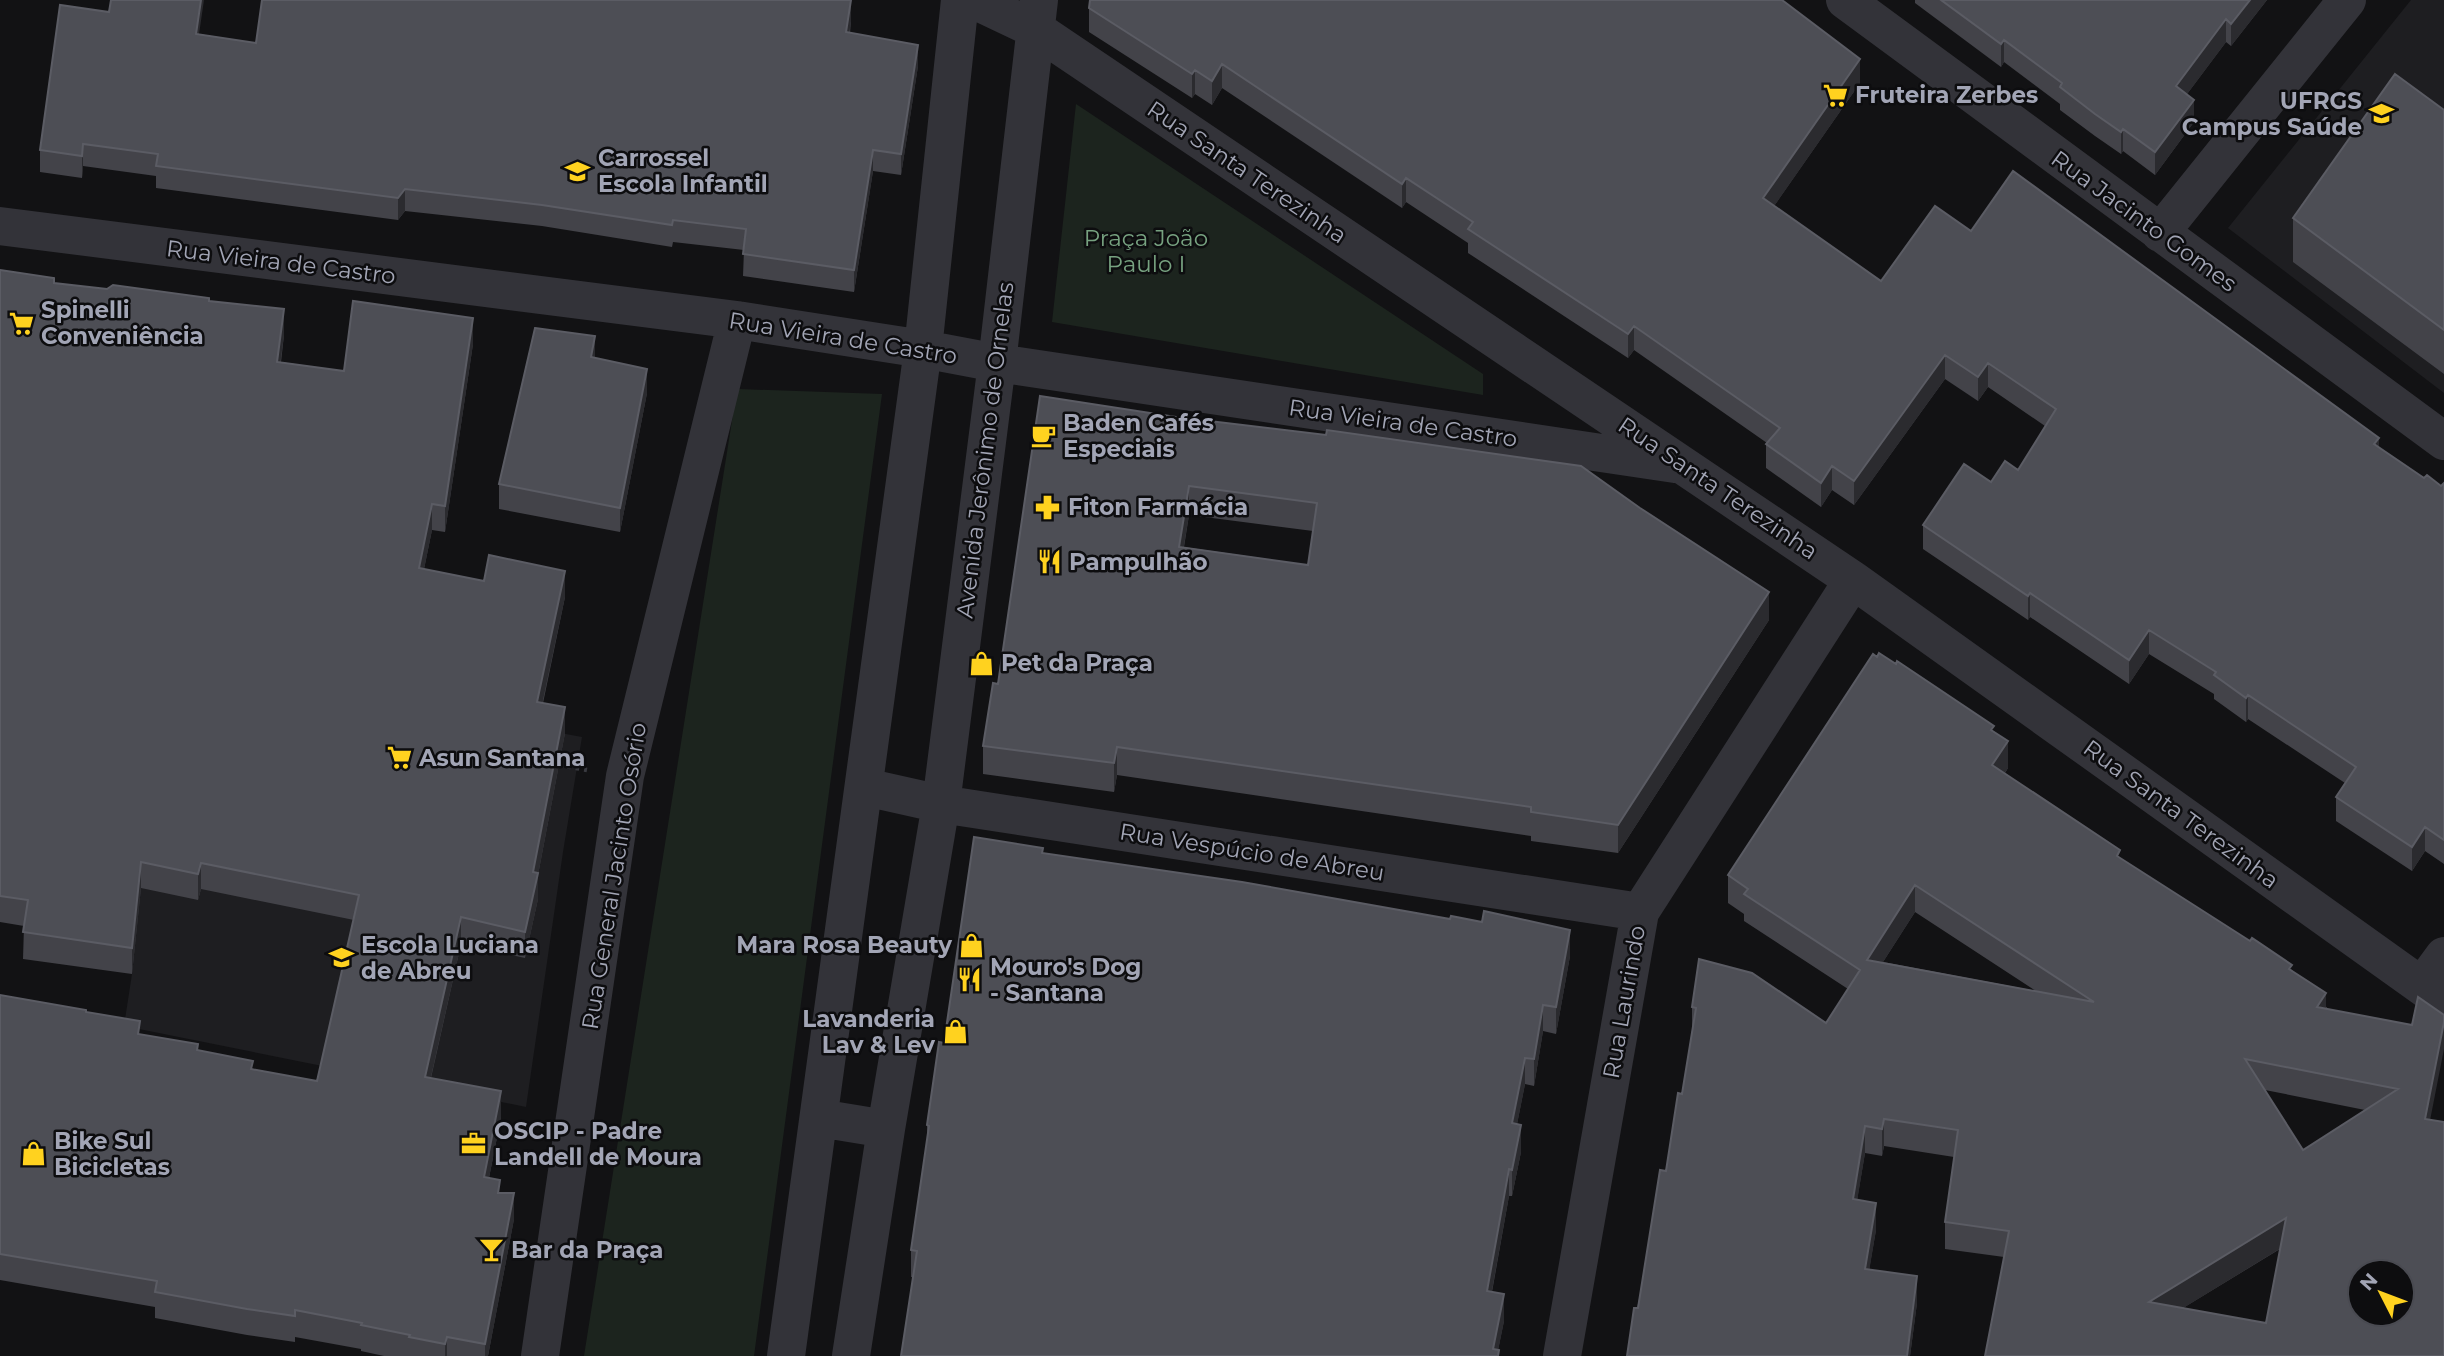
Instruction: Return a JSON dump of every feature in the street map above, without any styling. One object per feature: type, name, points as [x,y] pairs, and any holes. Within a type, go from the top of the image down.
[{"type":"street","points":[[786,1356],[923,349],[960,0]]},
{"type":"street","name":"Rua Santa Terezinha","points":[[974,0],[1037,15],[1853,580],[2433,994]]},
{"type":"street","points":[[2160,233],[2347,0]]},
{"type":"street","name":"Rua Jacinto Gomes","points":[[1848,1],[2444,442]]},
{"type":"street","name":"Avenida Jerônimo de Ornelas","points":[[851,1356],[941,804],[997,363],[1037,15]]},
{"type":"street","name":"Rua Vieira de Castro","points":[[0,226],[737,320],[997,363],[1684,465]]},
{"type":"street","name":"Rua General Jacinto Osório","points":[[540,1356],[625,776],[737,320]]},
{"type":"street","name":"Rua Laurindo","points":[[1562,1356],[1640,912],[1853,580]]},
{"type":"street","name":"Rua Vespúcio de Abreu","points":[[865,787],[941,804],[1640,912]]},
{"type":"street","points":[[2433,994],[2444,956]]},
{"type":"street","points":[[820,1118],[886,1129]]},
{"type":"shaded area","name":"UFRGS Campus Saúde","points":[[2411,0],[2444,0],[2444,393],[2228,228]]},
{"type":"shaded area","name":"Escola Luciana de Abreu","points":[[231,672],[582,737],[526,1107],[124,1026],[151,791]]},
{"type":"green space","name":"Praça João Paulo I","points":[[1076,104],[1483,374],[1483,395],[1052,322]]},
{"type":"green space","points":[[737,389],[882,394],[754,1356],[584,1356]]},
{"type":"building","points":[[111,0],[201,0],[196,34],[256,43],[262,0],[851,0],[846,32],[918,45],[901,154],[873,150],[854,270],[743,254],[746,229],[673,220],[672,225],[542,205],[405,189],[398,198],[156,166],[158,154],[83,144],[82,156],[40,150],[60,5],[109,12]]},
{"type":"building","points":[[1090,0],[1782,0],[1860,59],[1763,198],[1881,281],[1935,206],[1971,231],[2013,171],[2379,438],[2374,444],[2424,478],[2427,475],[2441,486],[2444,483],[2444,840],[2425,827],[2412,847],[2336,797],[2356,767],[2248,695],[2246,698],[2214,675],[2216,672],[2149,630],[2129,660],[1923,525],[1964,464],[1991,482],[2005,461],[2018,470],[2056,409],[1988,363],[1978,377],[1945,355],[1854,481],[1832,466],[1821,483],[1766,444],[1780,428],[1634,326],[1628,334],[1468,229],[1473,222],[1406,178],[1402,184],[1222,64],[1212,81],[1195,70],[1192,74],[1089,8]]},
{"type":"building","points":[[1941,0],[2250,0],[2231,24],[2226,19],[2176,86],[2194,100],[2155,152],[2123,129],[2121,132],[2095,114],[2060,87],[2062,83],[2004,40],[2001,44]]},
{"type":"building","points":[[2395,74],[2444,110],[2444,330],[2293,218]]},
{"type":"building","points":[[0,270],[54,278],[54,283],[107,289],[113,285],[209,298],[209,301],[284,309],[277,362],[344,371],[353,301],[473,318],[445,506],[432,504],[419,568],[484,581],[489,555],[565,571],[537,702],[565,707],[533,872],[538,873],[525,932],[461,917],[425,1077],[501,1091],[484,1177],[500,1180],[498,1193],[514,1193],[485,1344],[447,1337],[445,1344],[361,1325],[362,1323],[295,1310],[295,1316],[155,1292],[157,1281],[0,1254],[0,995],[140,1021],[138,1034],[198,1044],[197,1050],[253,1061],[251,1069],[317,1081],[359,895],[201,863],[198,874],[141,862],[132,948],[23,932],[28,900],[0,896]]},
{"type":"building","points":[[535,328],[595,336],[591,357],[647,369],[620,508],[499,484]]},
{"type":"building","points":[[1040,396],[1176,417],[1326,435],[1327,430],[1581,466],[1769,592],[1618,825],[1531,812],[1531,807],[1117,747],[1114,763],[983,746],[993,683],[998,684]],"holes":[[[1189,486],[1317,503],[1308,565],[1179,547]]]},
{"type":"building","points":[[1879,653],[1896,664],[1897,661],[1994,726],[1991,730],[2008,741],[1992,765],[2120,850],[2117,856],[2292,965],[2289,969],[2326,993],[2317,1007],[2412,1025],[2418,997],[2444,1015],[2425,1119],[2444,1122],[2444,1356],[1985,1356],[2009,1231],[1945,1222],[1958,1130],[1884,1119],[1882,1129],[1865,1126],[1853,1199],[1876,1203],[1865,1269],[1917,1276],[1907,1356],[1627,1356],[1634,1308],[1638,1308],[1660,1170],[1666,1171],[1678,1093],[1682,1094],[1696,1008],[1692,1007],[1699,959],[1752,973],[1826,1023],[1860,970],[1744,894],[1748,889],[1728,875],[1873,654],[1877,657]],"holes":[[[1915,885],[2094,1002],[1867,960]],[[2245,1059],[2398,1089],[2303,1150]],[[2286,1218],[2266,1323],[2149,1302]]]},
{"type":"building","points":[[974,837],[1043,848],[1042,853],[1242,882],[1450,919],[1451,916],[1482,922],[1484,911],[1570,930],[1556,1007],[1543,1005],[1534,1059],[1525,1058],[1512,1123],[1521,1125],[1512,1170],[1509,1169],[1487,1291],[1504,1294],[1493,1349],[1499,1350],[1498,1356],[901,1356],[917,1251],[911,1250],[929,1126],[927,1125],[939,1042],[944,1043]]},
{"type":"place","name":"Fruteira Zerbes","points":[[1835,95]]},
{"type":"place","name":"UFRGS Campus Saúde","points":[[2382,114]]},
{"type":"place","name":"Carrossel Escola Infantil","points":[[578,171]]},
{"type":"place","name":"Spinelli Conveniência","points":[[21,323]]},
{"type":"place","name":"Baden Cafés Especiais","points":[[1043,436]]},
{"type":"place","name":"Fiton Farmácia","points":[[1048,507]]},
{"type":"place","name":"Pampulhão","points":[[1049,562]]},
{"type":"place","name":"Pet da Praça","points":[[981,663]]},
{"type":"place","name":"Asun Santana","points":[[399,758]]},
{"type":"place","name":"Mara Rosa Beauty","points":[[972,945]]},
{"type":"place","name":"Escola Luciana de Abreu","points":[[341,958]]},
{"type":"place","name":"Mouro's Dog - Santana","points":[[970,980]]},
{"type":"place","name":"Lavanderia Lav & Lev","points":[[955,1032]]},
{"type":"place","name":"OSCIP - Padre Landell de Moura","points":[[474,1144]]},
{"type":"place","name":"Bike Sul Bicicletas","points":[[34,1154]]},
{"type":"place","name":"Bar da Praça","points":[[491,1250]]}]
